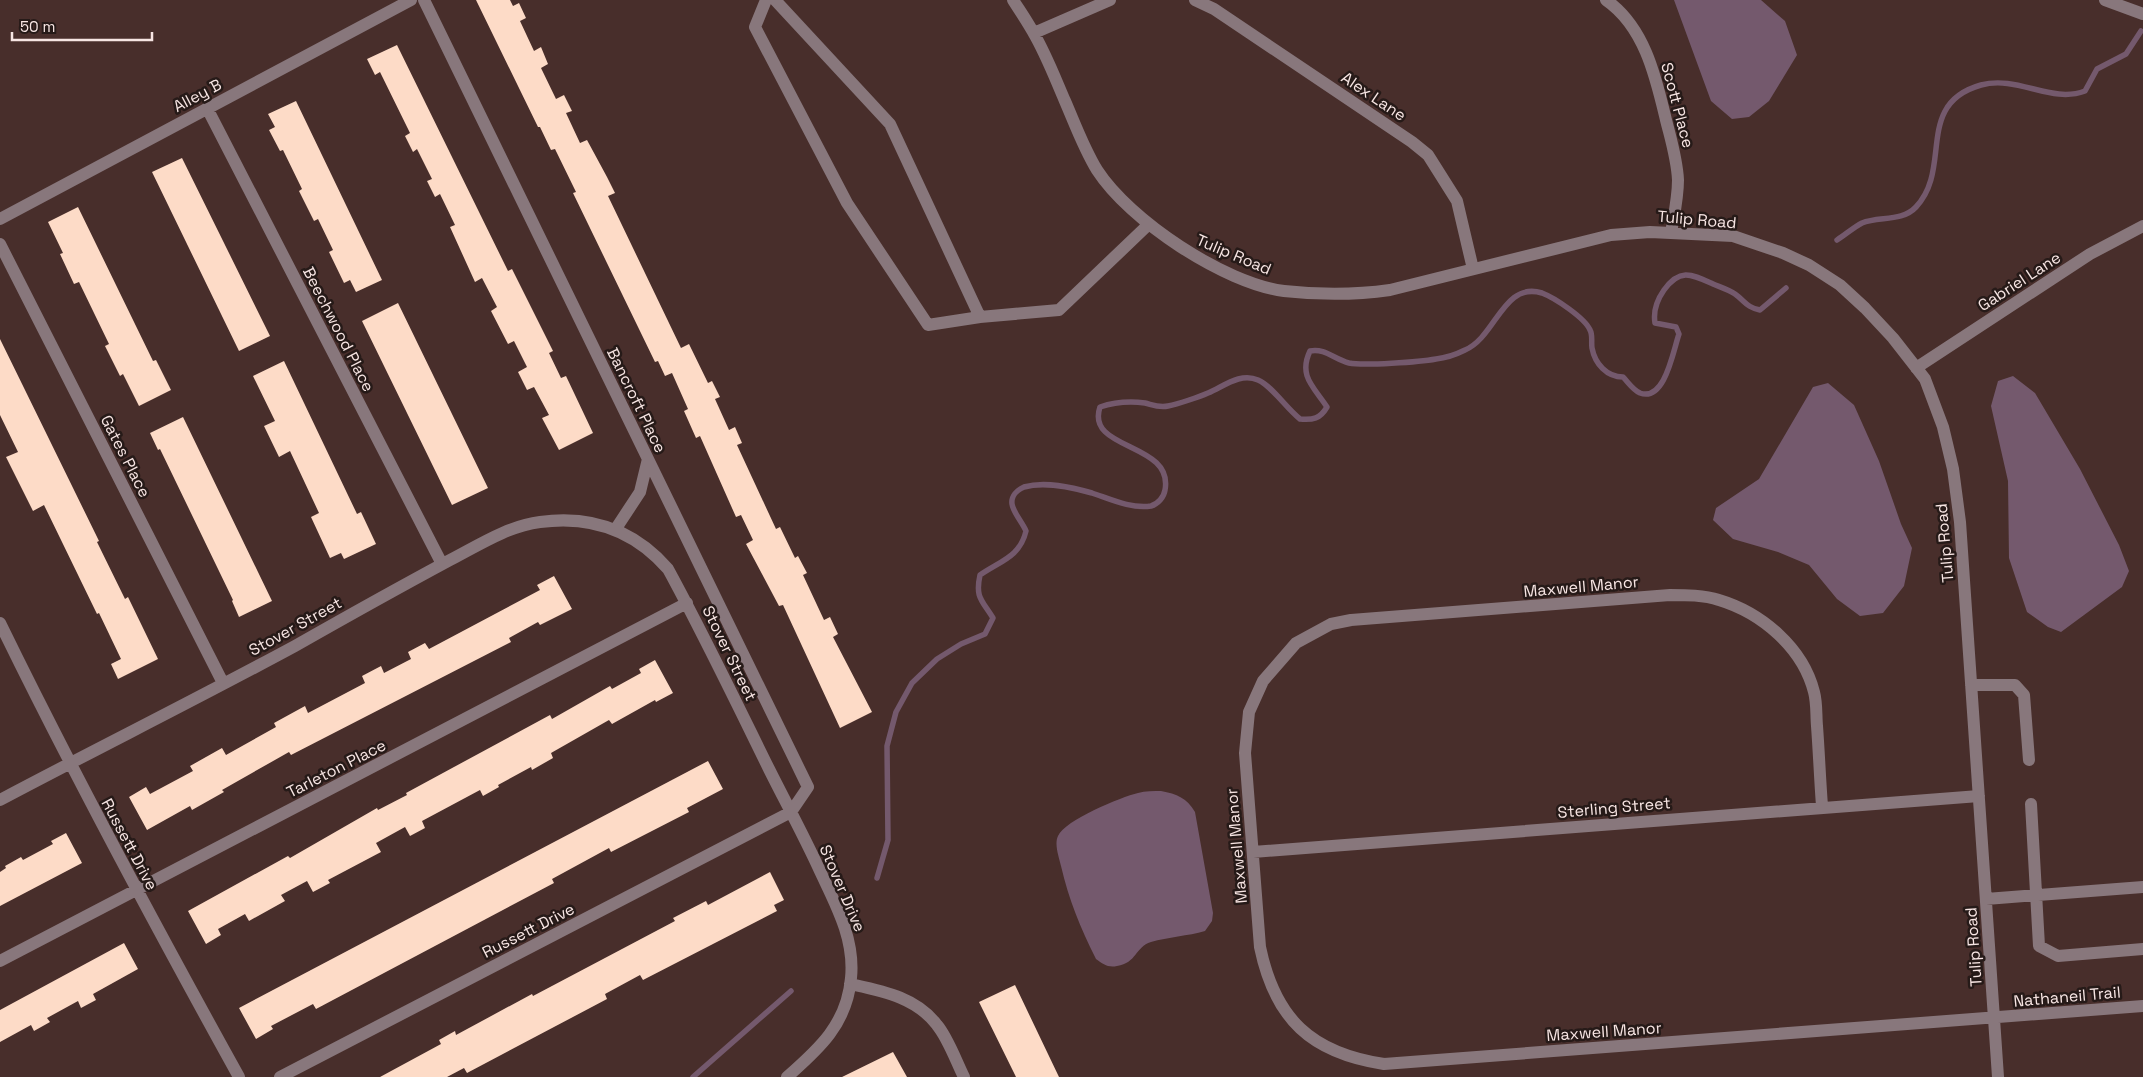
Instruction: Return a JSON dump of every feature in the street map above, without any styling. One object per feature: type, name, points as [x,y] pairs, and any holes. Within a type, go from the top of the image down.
[{"type":"street","name":"Alley B","points":[[0,219],[411,0]]},
{"type":"street","name":"Bancroft Place","points":[[424,0],[808,787],[791,812]]},
{"type":"street","points":[[766,0],[755,27],[847,203],[928,325],[980,317],[1059,310],[1149,224]]},
{"type":"street","points":[[775,0],[890,124],[980,317]]},
{"type":"street","name":"Tulip Road","points":[[1013,0],[1034,33],[1098,170],[1122,199],[1149,224],[1175,244],[1198,258],[1253,282],[1283,291],[1362,294],[1390,290],[1611,234],[1650,232],[1733,236],[1783,253],[1809,265],[1840,285],[1866,308],[1893,338],[1924,379],[1934,402],[1953,468],[1960,522],[1998,1077]]},
{"type":"street","points":[[1034,33],[1110,0]]},
{"type":"street","name":"Alex Lane","points":[[1195,0],[1214,9],[1412,142],[1428,155],[1458,201],[1473,269]]},
{"type":"street","name":"Scott Place","points":[[1606,0],[1624,16],[1634,30],[1654,72],[1677,163],[1677,198],[1671,233]]},
{"type":"street","points":[[2106,0],[2143,14]]},
{"type":"street","name":"Beechwood Place","points":[[207,108],[442,564]]},
{"type":"street","name":"Gabriel Lane","points":[[1916,368],[2090,254],[2143,226]]},
{"type":"street","name":"Gates Place","points":[[0,244],[223,684]]},
{"type":"street","points":[[616,530],[640,492],[648,459]]},
{"type":"street","name":"Stover Street","points":[[0,800],[223,684],[442,564],[501,534],[540,522],[580,520],[616,530],[636,540],[654,553],[668,569],[687,603],[791,812]]},
{"type":"street","name":"Maxwell Manor","points":[[1822,806],[1814,693],[1808,674],[1797,655],[1770,626],[1736,606],[1703,596],[1670,595],[1370,619],[1331,624],[1304,637],[1271,669],[1256,694],[1249,712],[1245,753],[1260,947],[1264,966],[1272,988],[1303,1032],[1330,1050],[1348,1058],[1384,1064],[1994,1018]]},
{"type":"street","name":"Tarleton Place","points":[[0,961],[687,603]]},
{"type":"street","name":"Russett Drive","points":[[0,623],[136,890],[239,1077]]},
{"type":"street","points":[[1971,685],[2015,685],[2024,694],[2029,760]]},
{"type":"street","name":"Sterling Street","points":[[1253,852],[1822,806],[1979,796]]},
{"type":"street","points":[[2032,804],[2038,946],[2058,956],[2143,949]]},
{"type":"street","name":"Stover Drive","points":[[788,1077],[818,1050],[830,1036],[840,1018],[850,984],[851,956],[844,924],[791,812]]},
{"type":"street","name":"Russett Drive","points":[[280,1077],[791,812]]},
{"type":"street","points":[[1986,899],[2143,887]]},
{"type":"street","points":[[850,984],[887,993],[917,1006],[938,1025],[964,1077]]},
{"type":"street","name":"Nathaneil Trail","points":[[1994,1018],[2143,1006]]},
{"type":"shaded area","points":[[1674,0],[1761,0],[1785,21],[1797,55],[1769,101],[1749,117],[1732,119],[1711,101]]},
{"type":"shaded area","points":[[2013,376],[2035,393],[2080,469],[2119,545],[2129,571],[2122,587],[2061,632],[2048,627],[2027,612],[2009,558],[2008,481],[1991,406],[1998,381]]},
{"type":"shaded area","points":[[1828,383],[1854,405],[1879,461],[1901,524],[1912,548],[1904,586],[1883,613],[1860,616],[1837,599],[1809,565],[1778,552],[1733,539],[1713,520],[1716,508],[1759,479],[1813,387]]},
{"type":"shaded area","points":[[1161,791],[1181,797],[1189,803],[1195,812],[1213,913],[1212,921],[1205,931],[1151,942],[1142,947],[1128,962],[1117,966],[1108,966],[1096,959],[1071,902],[1057,851],[1057,839],[1071,823],[1094,810],[1138,793]]},
{"type":"building","points":[[476,0],[510,0],[513,6],[519,3],[526,18],[520,21],[534,51],[541,47],[548,64],[541,68],[556,99],[564,95],[572,111],[566,113],[580,143],[587,140],[607,177],[615,193],[608,196],[681,348],[689,344],[708,383],[712,381],[720,397],[715,399],[729,430],[735,427],[742,443],[737,445],[776,529],[780,527],[795,558],[798,556],[807,573],[803,575],[824,620],[830,617],[838,634],[833,637],[872,712],[840,728],[783,605],[779,606],[746,544],[753,540],[741,515],[736,517],[700,436],[696,438],[684,411],[688,409],[672,373],[665,376],[658,361],[655,362],[573,193],[576,192],[555,149],[551,150],[540,127],[538,127]]},
{"type":"building","points":[[397,45],[508,271],[512,269],[553,351],[549,353],[561,378],[566,376],[593,433],[559,450],[542,418],[549,415],[534,387],[527,390],[518,372],[527,367],[514,341],[508,344],[491,311],[497,307],[482,278],[475,282],[450,227],[455,225],[440,194],[435,197],[427,181],[432,179],[417,149],[413,152],[405,136],[410,133],[380,72],[375,75],[367,59]]},
{"type":"building","points":[[296,101],[382,280],[356,292],[350,280],[344,283],[329,252],[333,250],[318,219],[314,221],[299,191],[302,189],[283,150],[280,151],[269,130],[275,127],[268,114]]},
{"type":"building","points":[[182,158],[270,336],[239,351],[152,172]]},
{"type":"building","points":[[78,207],[153,361],[156,360],[171,390],[139,406],[123,374],[120,376],[105,346],[109,344],[79,282],[74,284],[60,254],[63,253],[48,222]]},
{"type":"building","points":[[398,303],[488,488],[452,505],[362,321]]},
{"type":"building","points":[[0,339],[99,541],[97,542],[125,599],[128,597],[158,659],[118,679],[111,664],[121,659],[99,613],[97,614],[44,505],[33,511],[6,457],[18,452],[0,415]]},
{"type":"building","points":[[284,361],[357,514],[361,512],[376,544],[344,559],[341,553],[330,558],[311,517],[319,513],[290,451],[279,457],[264,426],[275,421],[253,376]]},
{"type":"building","points":[[183,417],[272,601],[239,617],[233,600],[160,449],[158,450],[150,433]]},
{"type":"building","points":[[554,576],[572,609],[540,625],[538,622],[509,638],[511,642],[291,755],[289,752],[222,790],[224,792],[192,810],[190,806],[147,830],[129,797],[146,787],[150,794],[193,771],[190,766],[222,748],[226,755],[276,727],[274,723],[305,706],[308,713],[365,683],[362,676],[381,666],[384,673],[411,659],[408,652],[425,643],[429,649],[540,590],[537,585]]},
{"type":"building","points":[[655,660],[673,693],[656,702],[655,700],[612,724],[609,720],[551,753],[553,758],[532,770],[531,767],[498,785],[499,787],[483,796],[480,790],[422,821],[425,828],[410,836],[405,827],[376,843],[381,852],[328,880],[330,883],[313,892],[307,881],[281,895],[285,901],[249,921],[245,914],[218,929],[221,935],[206,944],[188,911],[288,856],[290,858],[377,808],[378,810],[407,795],[406,793],[550,715],[552,719],[610,686],[612,689],[641,673],[639,669]]},
{"type":"building","points":[[708,761],[723,789],[687,808],[689,812],[611,852],[609,848],[552,879],[554,883],[316,1009],[313,1004],[271,1026],[273,1029],[256,1039],[239,1008]]},
{"type":"building","points":[[66,833],[82,863],[0,906],[0,872],[6,868],[5,866],[21,857],[23,860],[53,844],[51,841]]},
{"type":"building","points":[[770,872],[784,900],[774,905],[777,911],[643,980],[640,975],[605,994],[607,999],[467,1073],[464,1068],[447,1077],[380,1077],[441,1044],[439,1040],[455,1031],[456,1035],[675,921],[673,918],[706,901],[708,905]]},
{"type":"building","points":[[124,943],[138,969],[93,994],[96,1000],[81,1008],[78,1001],[47,1018],[50,1022],[34,1031],[31,1025],[0,1042],[0,1010]]},
{"type":"building","points":[[1015,985],[1059,1077],[1016,1077],[979,1002]]},
{"type":"building","points":[[893,1052],[907,1077],[842,1077]]},
{"type":"waterway","points":[[1837,240],[1862,223],[1904,215],[1916,207],[1927,191],[1932,174],[1941,122],[1948,107],[1960,94],[1981,85],[1995,83],[2060,94],[2085,91],[2097,69],[2126,54],[2141,31]]},
{"type":"waterway","points":[[877,878],[888,840],[887,746],[896,712],[912,683],[937,659],[961,644],[985,634],[993,618],[979,594],[980,575],[1014,553],[1023,540],[1026,531],[1013,507],[1012,498],[1019,490],[1032,485],[1067,487],[1128,505],[1143,507],[1156,504],[1163,495],[1165,490],[1164,474],[1157,463],[1105,432],[1099,421],[1100,407],[1128,402],[1168,406],[1204,395],[1232,381],[1251,378],[1258,380],[1268,387],[1300,419],[1312,419],[1322,414],[1327,407],[1309,381],[1306,367],[1310,351],[1320,351],[1356,364],[1405,362],[1447,357],[1476,343],[1509,302],[1518,295],[1529,291],[1542,293],[1576,314],[1590,330],[1594,354],[1599,364],[1612,375],[1623,377],[1637,392],[1649,394],[1662,383],[1671,363],[1679,334],[1676,327],[1655,323],[1655,310],[1659,298],[1675,278],[1686,275],[1698,278],[1730,291],[1749,306],[1760,310],[1786,288]]},
{"type":"waterway","points":[[693,1077],[791,991]]}]
